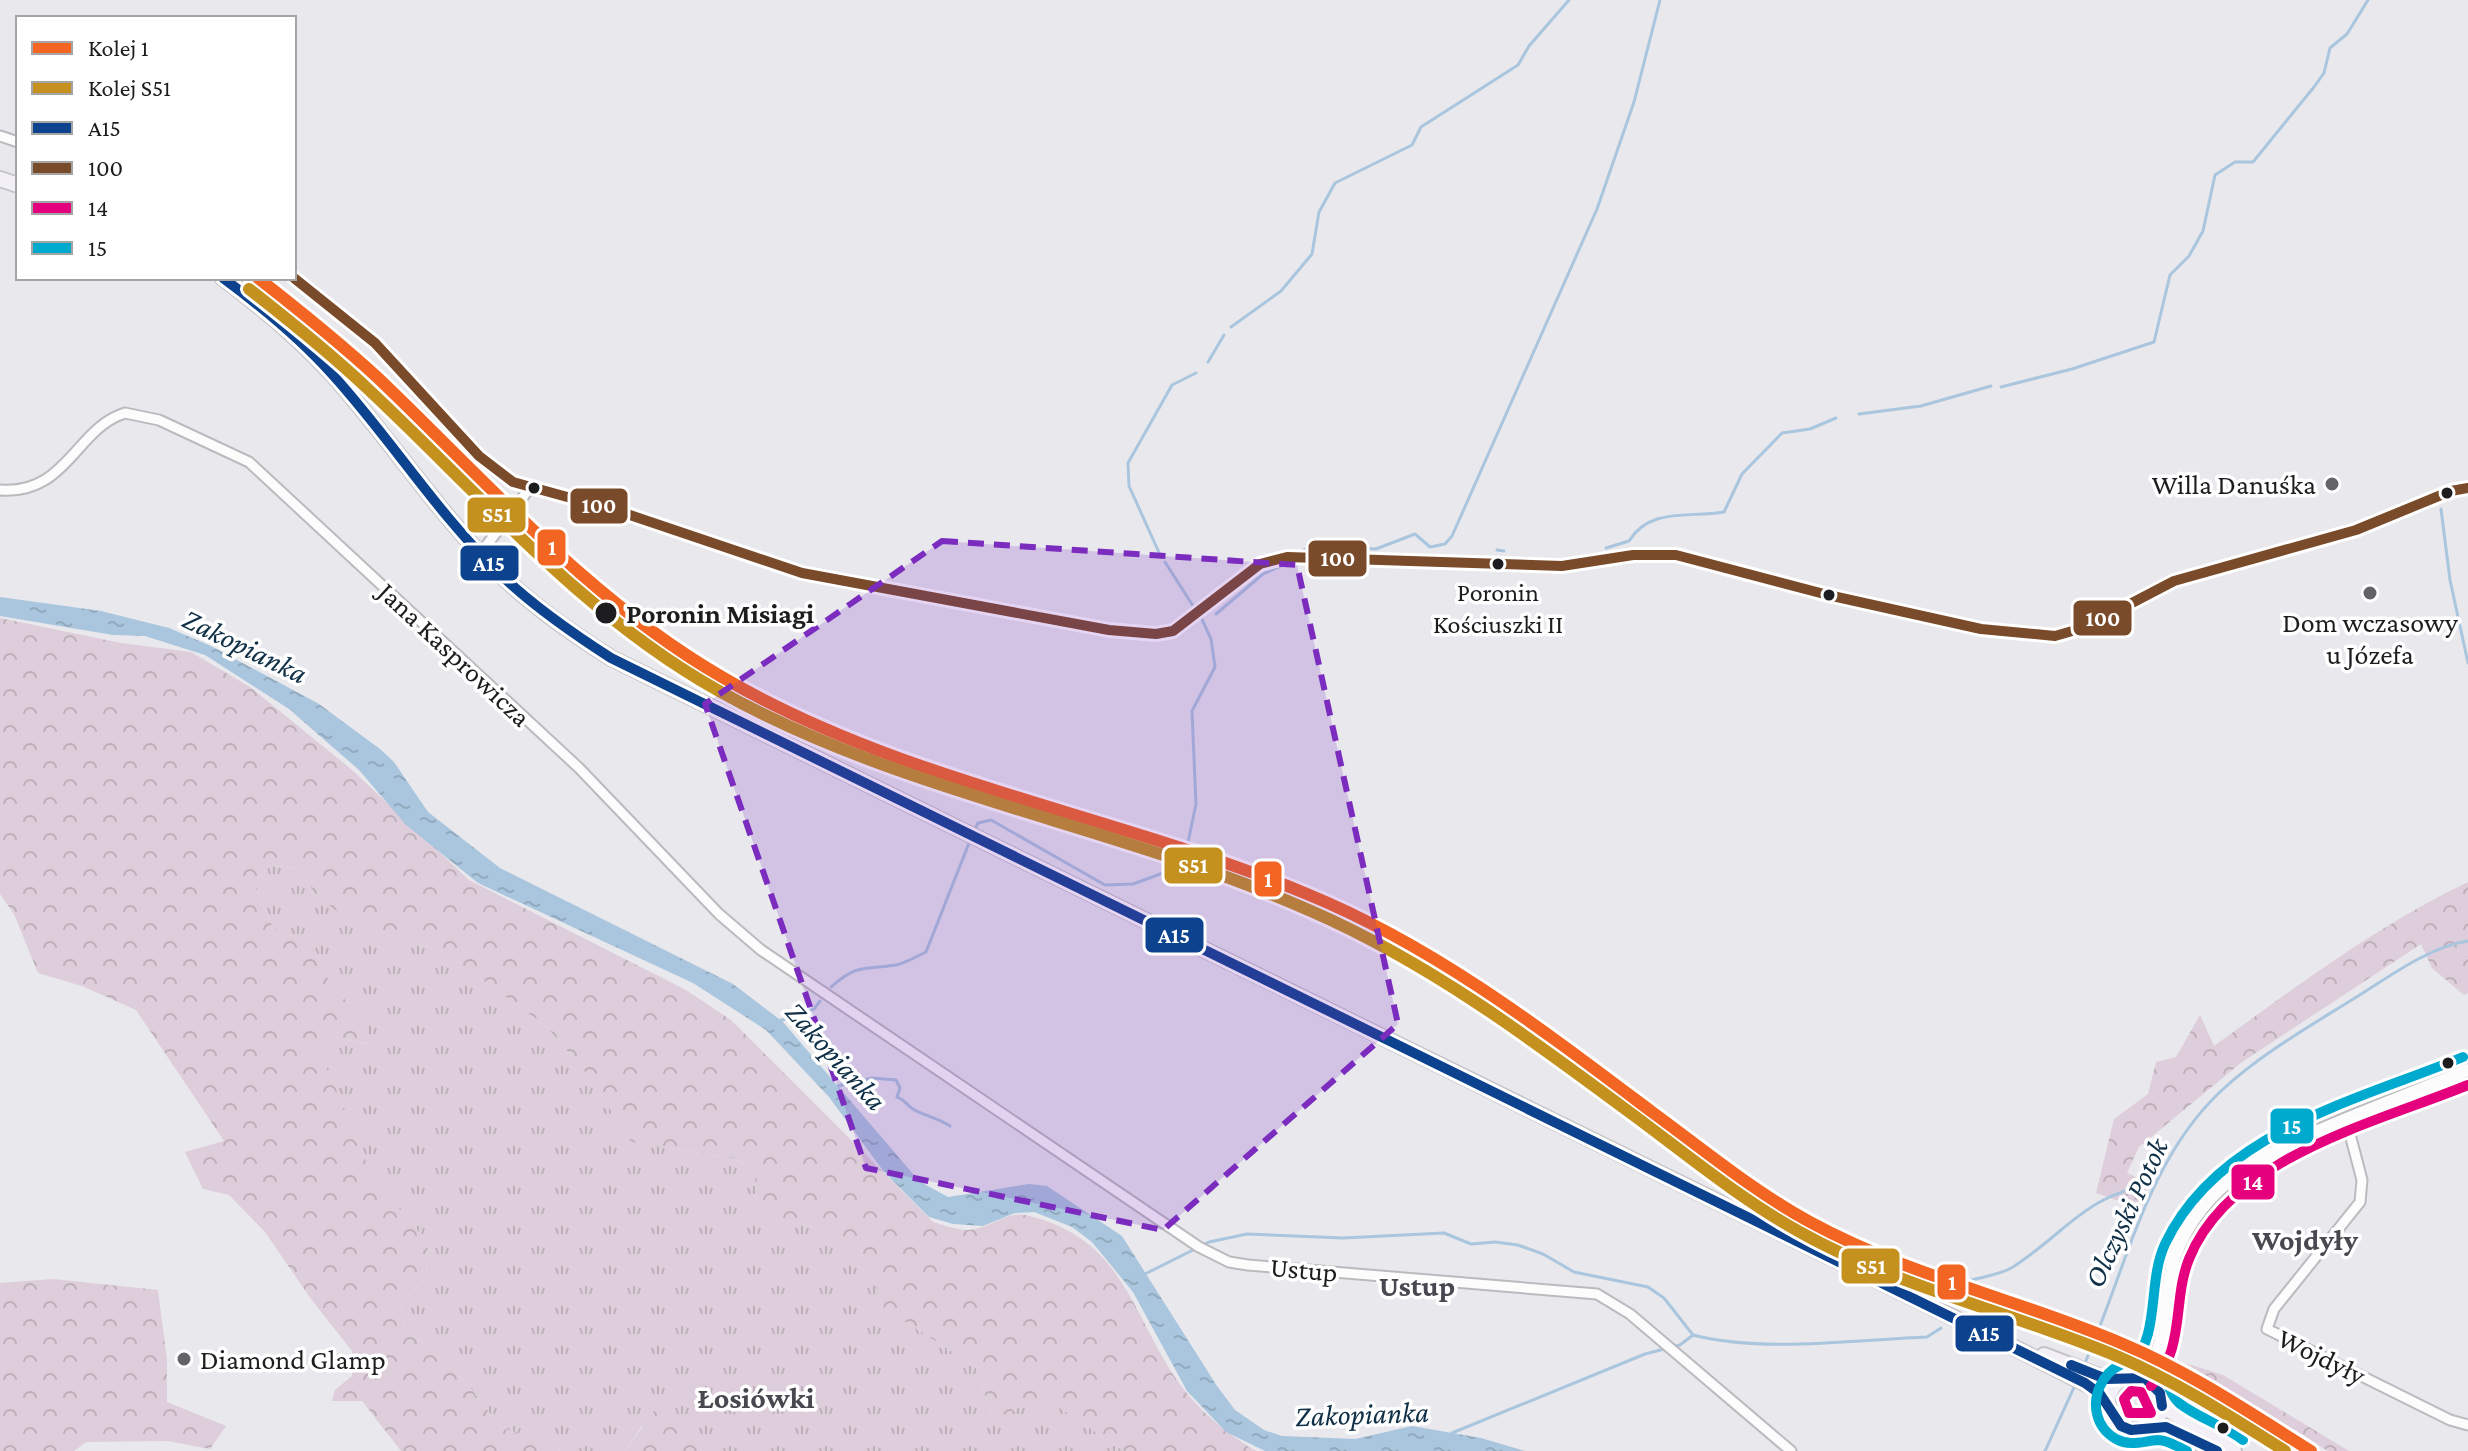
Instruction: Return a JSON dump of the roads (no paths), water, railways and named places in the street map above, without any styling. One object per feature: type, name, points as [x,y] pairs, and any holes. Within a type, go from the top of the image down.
[{"type":"main road","points":[[226,280],[276,319],[321,362],[480,554],[541,610],[611,658],[983,844],[2009,1345],[2087,1378],[2102,1393],[2114,1418],[2123,1427],[2137,1430],[2152,1426],[2180,1432],[2217,1451]]},
{"type":"main road","points":[[2087,1378],[2119,1380],[2141,1376],[2161,1400],[2234,1451]]},
{"type":"main road","points":[[2109,1405],[2111,1391],[2119,1380]]},
{"type":"main road","points":[[2152,1426],[2161,1400]]},
{"type":"street","points":[[296,280],[375,343],[498,474],[529,489],[618,511],[802,573],[1109,630],[1156,634],[1173,631],[1260,564],[1287,557],[1562,566],[1633,555],[1676,555],[1828,595],[1952,622],[2055,636],[2086,627],[2174,581],[2356,530],[2451,491],[2468,488]]},
{"type":"street","name":"Jana Kasprowicza","points":[[0,490],[25,489],[48,479],[108,422],[125,413],[159,420],[249,462],[579,768],[719,914],[761,950],[878,1031]]},
{"type":"street","points":[[480,554],[529,489]]},
{"type":"street","name":"Ustup","points":[[878,1031],[1215,1257],[1248,1265],[1597,1294],[1630,1314],[1791,1451]]},
{"type":"street","points":[[2161,1400],[2156,1359],[2174,1259],[2206,1202],[2226,1180],[2257,1158],[2468,1070]]},
{"type":"street","name":"Wojdyły","points":[[2346,1119],[2360,1170],[2360,1202],[2274,1309],[2267,1329],[2450,1420],[2468,1425]]},
{"type":"street","points":[[2141,1376],[2156,1359]]},
{"type":"water","points":[[0,597],[101,611],[169,628],[211,646],[319,704],[380,749],[394,762],[428,812],[500,868],[733,984],[783,1022],[919,1181],[948,1197],[1029,1184],[1047,1186],[1122,1236],[1217,1386],[1235,1410],[1264,1430],[1282,1436],[1355,1439],[1412,1426],[1481,1438],[1525,1451],[1265,1451],[1226,1432],[1187,1391],[1133,1292],[1092,1242],[1072,1227],[1034,1212],[1015,1213],[983,1226],[953,1224],[929,1217],[884,1172],[829,1097],[766,1030],[693,983],[478,883],[406,825],[359,770],[289,709],[205,655],[145,636],[113,635],[0,616]]},
{"type":"waterway","points":[[1231,327],[1281,291],[1312,254],[1319,212],[1335,183],[1412,145],[1421,127],[1518,65],[1529,46],[1569,0]]},
{"type":"waterway","points":[[1300,552],[1311,546],[1376,549],[1415,534],[1430,547],[1445,544],[1452,536],[1597,209],[1634,102],[1660,0]]},
{"type":"waterway","points":[[2001,387],[2072,369],[2154,342],[2170,275],[2189,256],[2203,231],[2215,175],[2235,162],[2253,162],[2324,73],[2330,48],[2347,34],[2368,0]]},
{"type":"waterway","points":[[1208,362],[1224,335]]},
{"type":"waterway","points":[[1161,557],[1129,486],[1128,463],[1172,385],[1196,373]]},
{"type":"waterway","points":[[1859,414],[1921,406],[1991,386]]},
{"type":"waterway","points":[[1606,548],[1629,541],[1638,530],[1659,518],[1724,512],[1742,474],[1782,433],[1810,429],[1836,418]]},
{"type":"waterway","points":[[2441,509],[2450,580],[2468,663]]},
{"type":"waterway","points":[[1497,550],[1504,551]]},
{"type":"waterway","points":[[1165,562],[1195,609]]},
{"type":"waterway","points":[[1216,614],[1263,574],[1283,565]]},
{"type":"waterway","points":[[1187,847],[1196,804],[1192,711],[1215,667],[1211,639],[1200,615]]},
{"type":"waterway","points":[[974,831],[978,823],[991,820],[1105,885],[1133,884],[1174,869],[1184,853]]},
{"type":"waterway","points":[[831,987],[855,971],[900,964],[926,952],[971,838]]},
{"type":"waterway","name":"Olczyski Potok","points":[[2084,1365],[2139,1220],[2173,1151],[2195,1119],[2236,1078],[2283,1043],[2407,965],[2437,950],[2468,941]]},
{"type":"waterway","name":"Zakopianka","points":[[779,1021],[814,1009],[820,1001]]},
{"type":"waterway","name":"Zakopianka","points":[[834,1087],[872,1078],[896,1080],[900,1088],[897,1097],[917,1111],[950,1126]]},
{"type":"waterway","points":[[1965,1282],[2013,1267],[2078,1216],[2111,1196],[2156,1183]]},
{"type":"waterway","points":[[1143,1275],[1209,1242],[1247,1234],[1343,1238],[1444,1233],[1471,1244],[1495,1242],[1518,1245],[1543,1254],[1574,1272],[1648,1287],[1664,1298],[1693,1335]]},
{"type":"waterway","points":[[1452,1433],[1645,1354],[1680,1345],[1693,1335],[1749,1343],[1809,1344],[1927,1337],[1941,1328]]},
{"type":"waterway","name":"Olczyski Potok","points":[[2045,1451],[2076,1383]]},
{"type":"rail line","name":"1","points":[[260,280],[378,378],[541,538],[584,576],[628,613],[722,677],[791,713],[863,744],[936,771],[1234,866],[1354,915],[1399,938],[1486,992],[1749,1184],[1810,1222],[1886,1258],[2084,1328],[2148,1355],[2219,1394],[2311,1451]]},
{"type":"rail line","name":"S51","points":[[249,289],[354,376],[578,590],[669,661],[719,691],[790,727],[863,757],[937,784],[1238,881],[1354,931],[1477,1003],[1734,1190],[1798,1231],[1836,1251],[1916,1284],[2119,1357],[2183,1389],[2285,1451]]},
{"type":"place","name":"Willa Danuśka","points":[[2332,484]]},
{"type":"place","name":"Poronin Kościuszki II","points":[[1498,564]]},
{"type":"place","name":"Dom wczasowy u Józefa","points":[[2370,593]]},
{"type":"place","name":"Poronin Misiagi","points":[[606,613]]},
{"type":"place","name":"Diamond Glamp","points":[[184,1359]]},
{"type":"district","name":"Wojdyły","points":[[2305,1240]]},
{"type":"district","name":"Ustup","points":[[1417,1286]]},
{"type":"district","name":"Łosiówki","points":[[756,1398]]}]
